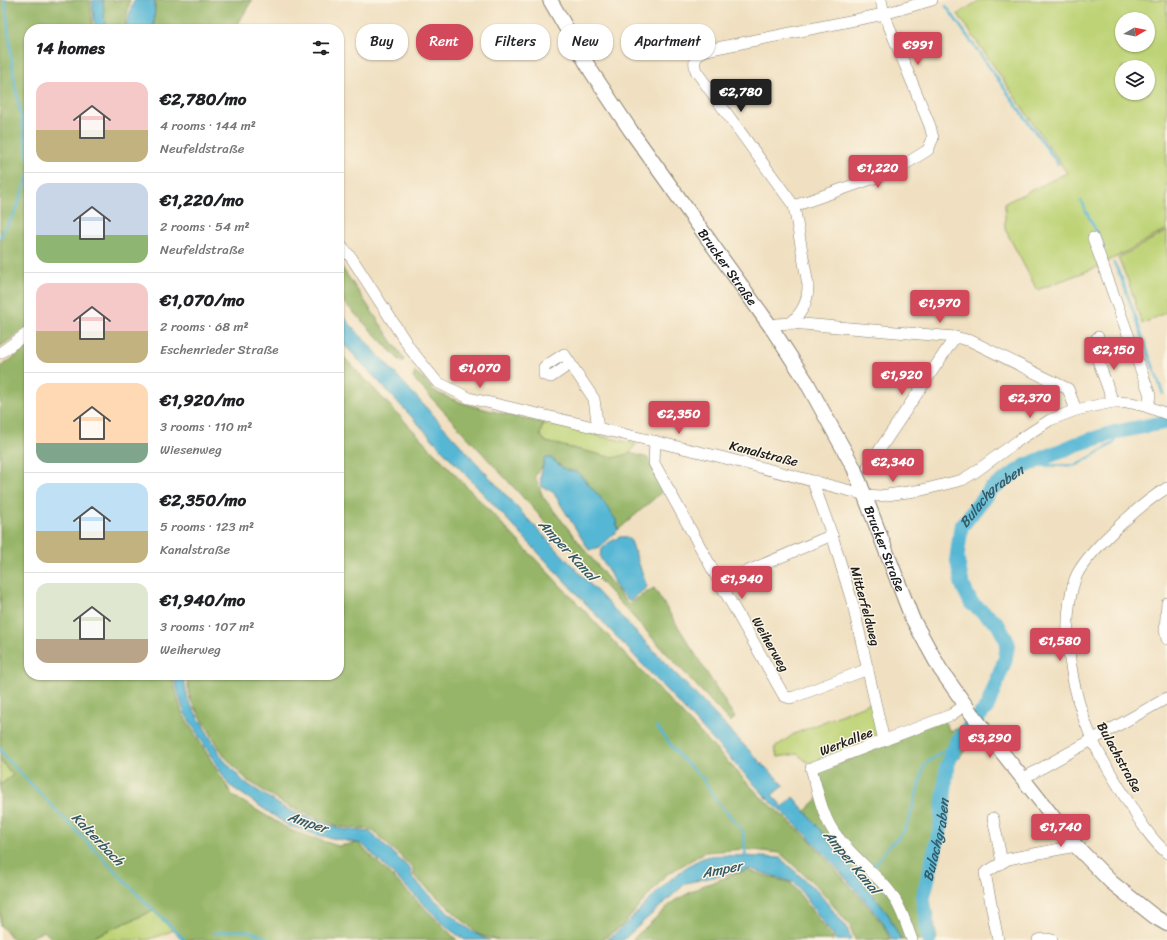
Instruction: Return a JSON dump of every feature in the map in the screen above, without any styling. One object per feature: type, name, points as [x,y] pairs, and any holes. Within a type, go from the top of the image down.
[{"type":"main road","name":"Brucker Straße","points":[[550,0],[591,71],[631,131],[771,327],[799,369],[822,408],[847,454],[866,495],[912,618],[936,662],[972,714],[1076,846],[1126,894],[1155,917],[1167,924]]},
{"type":"street","points":[[794,206],[894,171],[928,150],[933,138],[927,118],[884,14],[881,0]]},
{"type":"street","points":[[791,323],[802,312],[808,296],[808,285],[794,206],[696,71],[694,64],[695,58],[702,51],[884,14],[932,0]]},
{"type":"street","points":[[1093,238],[1150,395],[1148,407]]},
{"type":"street","name":"Kanalstraße","points":[[344,249],[351,257],[411,350],[437,382],[469,398],[537,415],[655,441],[866,495],[907,493],[962,480],[976,472],[1019,440],[1050,420],[1076,410],[1113,402]]},
{"type":"street","points":[[771,327],[777,324],[791,323],[955,337],[971,341],[1068,389],[1076,410]]},
{"type":"street","points":[[0,353],[24,336]]},
{"type":"street","points":[[868,467],[955,337]]},
{"type":"street","points":[[1098,337],[1092,344],[1113,402],[1148,407],[1164,413]]},
{"type":"street","points":[[570,364],[594,399],[598,429]]},
{"type":"street","name":"Weiherweg","points":[[655,441],[654,463],[784,696],[790,698],[794,697],[868,669]]},
{"type":"street","name":"Mitterfeldweg","points":[[815,481],[814,485],[832,535],[853,605],[884,741]]},
{"type":"street","name":"Bulachstraße","points":[[1167,488],[1102,540],[1075,579],[1068,610],[1071,662],[1077,701],[1092,740],[1135,814],[1161,848],[1167,853]]},
{"type":"street","points":[[720,583],[832,535]]},
{"type":"street","points":[[1167,603],[1165,630],[1167,639]]},
{"type":"street","points":[[1022,779],[1167,698]]},
{"type":"street","name":"Werkallee","points":[[912,940],[902,912],[888,889],[870,872],[832,830],[819,798],[811,768],[951,715],[972,714]]},
{"type":"street","points":[[993,818],[1002,862]]},
{"type":"street","points":[[998,940],[985,873],[1008,859],[1076,846]]},
{"type":"street","points":[[1038,940],[1046,938],[1052,940]]},
{"type":"green space","points":[[0,0],[90,0],[92,24],[24,24],[24,330],[0,347]]},
{"type":"green space","points":[[103,0],[130,0],[125,24],[105,24]]},
{"type":"green space","points":[[155,0],[252,0],[238,24],[154,24]]},
{"type":"green space","points":[[980,0],[1167,0],[1167,229],[1098,267],[1037,290],[1005,229],[1005,203],[1067,173],[958,14]]},
{"type":"green space","points":[[1167,231],[1167,312],[1142,324],[1129,283],[1118,258]]},
{"type":"green space","points":[[344,270],[404,359],[402,363],[344,302]]},
{"type":"green space","points":[[24,350],[24,680],[172,680],[182,713],[233,796],[292,831],[338,846],[358,843],[457,940],[183,940],[153,911],[86,940],[53,940],[44,931],[25,940],[14,940],[0,925],[0,785],[13,775],[0,760],[0,367]]},
{"type":"green space","points":[[344,357],[760,796],[809,839],[883,924],[890,940],[855,940],[850,926],[820,889],[780,853],[744,849],[705,852],[666,875],[623,925],[602,940],[497,940],[479,935],[414,876],[413,868],[372,830],[340,827],[287,806],[247,780],[225,757],[190,699],[187,680],[344,680]]},
{"type":"green space","points":[[415,372],[438,393],[462,403],[543,423],[540,435],[546,442],[614,458],[630,453],[648,458],[664,490],[618,530],[616,520],[578,473],[564,469],[551,458],[545,458],[542,467],[535,476],[543,497],[628,604],[654,588],[735,718],[730,722],[413,378]]},
{"type":"green space","points":[[543,423],[636,444],[630,453],[614,458],[546,442],[540,435]]},
{"type":"green space","points":[[872,702],[880,738],[811,765],[797,754],[778,757],[774,748],[794,734]]},
{"type":"green space","points":[[942,718],[950,731],[967,726],[973,733],[972,742],[951,767],[948,824],[929,895],[937,940],[901,940],[888,914],[805,811],[822,795],[816,774]]},
{"type":"green space","points":[[0,760],[13,775],[0,785]]},
{"type":"green space","points":[[746,870],[791,883],[834,940],[632,940],[674,901],[702,886]]},
{"type":"green space","points":[[153,911],[174,930],[148,940],[86,940]]},
{"type":"water","points":[[92,0],[103,0],[105,24],[94,24]]},
{"type":"water","points":[[134,0],[155,0],[154,24],[127,24]]},
{"type":"water","points":[[344,317],[523,514],[762,764],[784,785],[772,795],[783,807],[793,797],[888,914],[901,940],[892,940],[882,921],[842,874],[807,835],[768,799],[344,344]]},
{"type":"water","points":[[545,458],[551,458],[564,469],[578,473],[600,497],[616,520],[618,530],[600,547],[589,550],[553,492],[542,487],[540,478]]},
{"type":"water","points":[[620,537],[626,537],[631,541],[647,587],[630,601],[624,597],[618,589],[600,557],[602,549],[606,545]]},
{"type":"water","name":"Amper","points":[[174,680],[184,680],[188,700],[223,759],[243,781],[286,809],[340,829],[370,832],[410,869],[413,879],[450,914],[471,931],[490,940],[465,940],[449,929],[362,844],[317,835],[289,826],[229,785],[184,712]]},
{"type":"water","name":"Amper","points":[[710,856],[780,858],[818,892],[847,928],[851,940],[836,940],[795,883],[751,869],[686,883],[623,940],[607,940],[631,919],[679,872],[692,863]]},
{"type":"waterway","name":"Kalterbach","points":[[5,0],[14,79],[24,135]]},
{"type":"waterway","points":[[946,6],[1058,164]]},
{"type":"waterway","name":"Kalterbach","points":[[0,237],[15,212],[24,188]]},
{"type":"waterway","points":[[1081,201],[1104,247]]},
{"type":"waterway","points":[[1114,263],[1121,277],[1163,394]]},
{"type":"waterway","name":"Bulachgraben","points":[[929,940],[923,898],[941,825],[947,766],[957,741],[987,707],[1005,660],[1008,643],[997,623],[971,603],[962,584],[957,558],[961,527],[990,490],[1025,466],[1077,444],[1116,432],[1167,422]]},
{"type":"waterway","points":[[1025,466],[1077,465],[1114,443],[1116,432]]},
{"type":"waterway","name":"Amper","points":[[657,727],[680,757],[702,777],[716,800],[743,831],[746,858]]},
{"type":"waterway","name":"Bulachgraben","points":[[872,869],[887,848],[901,835],[908,824],[925,764],[957,741]]},
{"type":"waterway","name":"Kalterbach","points":[[0,748],[6,758],[144,901],[185,940]]},
{"type":"waterway","name":"Bulachgraben","points":[[861,885],[869,875]]},
{"type":"waterway","points":[[215,933],[244,930],[256,933],[270,940]]},
{"type":"water label","name":"Amper Kanal","points":[[568,550]]},
{"type":"water label","name":"Amper Kanal","points":[[852,862]]}]
